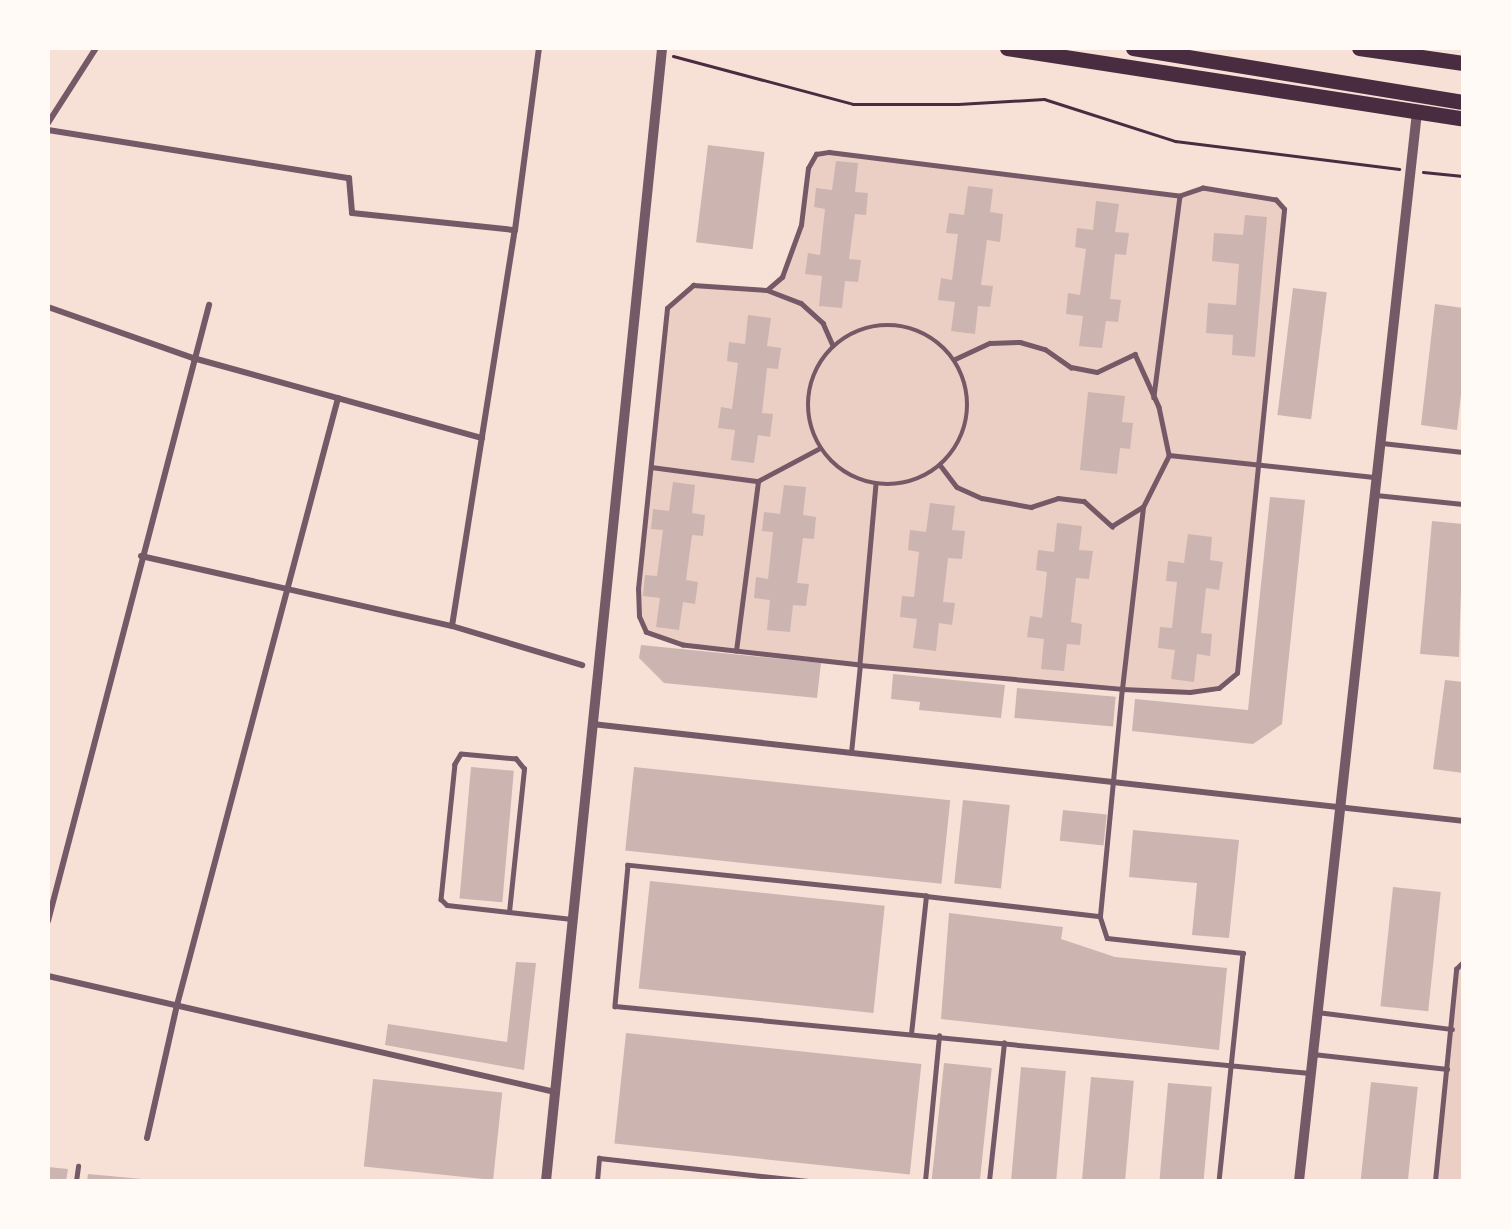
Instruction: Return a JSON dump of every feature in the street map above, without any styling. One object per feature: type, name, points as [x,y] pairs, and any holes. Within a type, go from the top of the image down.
[{"type":"highway","points":[[1007,48],[1463,118]]},
{"type":"highway","points":[[1133,48],[1463,102]]},
{"type":"highway","points":[[1359,48],[1463,63]]},
{"type":"street","points":[[48,123],[96,48]]},
{"type":"street","points":[[452,626],[515,230],[539,48]]},
{"type":"street","points":[[546,1181],[662,51]]},
{"type":"street","points":[[1299,1181],[1417,112]]},
{"type":"street","points":[[48,130],[349,178],[352,213],[515,230]]},
{"type":"street","points":[[48,921],[141,556],[209,305]]},
{"type":"street","points":[[48,307],[193,358],[482,438]]},
{"type":"street","points":[[147,1138],[177,1005],[284,591],[338,398]]},
{"type":"street","points":[[141,556],[284,591],[452,626],[582,665]]},
{"type":"street","points":[[592,724],[1463,821]]},
{"type":"street","points":[[48,976],[555,1092]]},
{"type":"lane","points":[[767,290],[782,277],[801,225],[808,168],[816,154],[829,152],[1180,196],[1203,188],[1276,200],[1284,209],[1260,465],[1237,673],[1219,688],[1191,692],[1122,689],[860,665],[683,645],[646,632],[639,616],[638,589],[667,308],[693,285],[767,290],[801,303],[823,323],[833,345]]},
{"type":"lane","points":[[1154,397],[1180,196]]},
{"type":"lane","points":[[883,323],[910,327],[927,335],[955,359],[965,380],[967,415],[956,448],[941,466],[918,480],[890,486],[876,484],[863,482],[838,469],[819,448],[809,422],[808,394],[816,368],[833,345],[856,330],[883,323]]},
{"type":"lane","points":[[955,359],[990,343],[1020,342],[1046,349],[1071,368],[1097,372],[1135,354],[1154,397],[1169,455],[1143,507],[1122,689],[1115,783],[1100,916],[1107,938],[1243,953],[1220,1181]]},
{"type":"lane","points":[[1379,442],[1463,452]]},
{"type":"lane","points":[[651,466],[758,481],[819,448]]},
{"type":"lane","points":[[1169,455],[1376,477]]},
{"type":"lane","points":[[941,466],[957,488],[1007,505],[1031,507],[1058,498],[1084,501],[1112,526],[1143,507]]},
{"type":"lane","points":[[736,651],[758,481]]},
{"type":"lane","points":[[851,753],[876,484]]},
{"type":"lane","points":[[1374,495],[1463,504]]},
{"type":"lane","points":[[509,912],[524,769],[516,759],[461,754],[455,764],[441,899],[447,904],[509,912],[572,919]]},
{"type":"lane","points":[[1100,916],[628,865],[615,1006],[1310,1073]]},
{"type":"lane","points":[[911,1034],[926,896]]},
{"type":"lane","points":[[1435,1181],[1452,1029],[1456,969],[1463,962]]},
{"type":"lane","points":[[1317,1012],[1452,1029]]},
{"type":"lane","points":[[925,1181],[939,1036]]},
{"type":"lane","points":[[989,1181],[1004,1043]]},
{"type":"lane","points":[[1312,1054],[1447,1069]]},
{"type":"lane","points":[[597,1181],[599,1158],[808,1181]]},
{"type":"lane","points":[[76,1181],[78,1166]]},
{"type":"path","points":[[662,51],[853,104],[958,104],[1044,99],[1175,141],[1463,176]]},
{"type":"shaded area","points":[[829,152],[1180,196],[1203,188],[1276,200],[1284,209],[1237,673],[1219,688],[1190,692],[1122,689],[683,645],[646,632],[639,616],[638,589],[667,308],[693,285],[767,290],[782,277],[801,225],[808,168],[816,154]]},
{"type":"shaded area","points":[[1463,962],[1463,1181],[1435,1181],[1456,969]]},
{"type":"building","points":[[708,145],[765,152],[753,249],[696,242]]},
{"type":"building","points":[[836,161],[858,163],[855,192],[868,193],[866,215],[855,214],[849,259],[861,260],[858,282],[845,281],[842,308],[819,306],[822,276],[805,274],[808,253],[820,255],[825,209],[814,207],[816,188],[832,190]]},
{"type":"building","points":[[968,186],[993,189],[990,212],[1003,214],[1000,242],[987,240],[981,285],[993,286],[990,307],[978,306],[975,334],[951,331],[955,302],[938,300],[941,278],[952,280],[958,234],[946,233],[949,213],[964,215]]},
{"type":"building","points":[[1096,201],[1119,204],[1115,232],[1129,233],[1126,255],[1115,254],[1110,299],[1121,300],[1118,322],[1106,321],[1102,348],[1079,346],[1083,316],[1066,314],[1068,293],[1080,295],[1086,249],[1075,247],[1077,228],[1093,230]]},
{"type":"building","points":[[1245,215],[1267,217],[1255,357],[1232,355],[1233,335],[1206,333],[1208,303],[1236,305],[1239,264],[1212,261],[1214,233],[1243,235]]},
{"type":"building","points":[[1293,288],[1327,292],[1311,419],[1277,415]]},
{"type":"building","points":[[1435,304],[1463,308],[1463,377],[1457,430],[1421,425]]},
{"type":"building","points":[[748,315],[771,318],[767,346],[781,348],[778,369],[767,368],[762,413],[773,414],[770,437],[758,435],[754,463],[731,460],[735,430],[718,428],[721,407],[732,409],[738,363],[727,361],[729,342],[745,344]]},
{"type":"building","points":[[1088,392],[1125,396],[1122,422],[1133,423],[1130,449],[1120,448],[1117,474],[1080,470]]},
{"type":"building","points":[[673,482],[695,485],[692,513],[705,515],[703,536],[692,535],[686,580],[698,582],[695,604],[683,602],[679,630],[656,627],[660,598],[643,596],[645,575],[657,576],[663,530],[651,529],[653,509],[669,511]]},
{"type":"building","points":[[784,485],[806,487],[803,515],[816,517],[814,539],[803,538],[797,583],[809,584],[806,606],[793,605],[790,632],[767,630],[770,600],[754,598],[756,577],[768,579],[773,532],[762,531],[764,512],[780,514]]},
{"type":"building","points":[[1270,497],[1305,500],[1282,724],[1253,744],[1132,731],[1135,699],[1248,710]]},
{"type":"building","points":[[930,503],[955,506],[952,530],[965,531],[962,559],[948,558],[943,602],[955,603],[952,625],[939,623],[936,651],[913,648],[917,619],[900,617],[902,596],[914,597],[919,552],[908,550],[910,530],[926,532]]},
{"type":"building","points":[[1432,521],[1463,524],[1459,657],[1420,654]]},
{"type":"building","points":[[1057,523],[1082,526],[1079,550],[1093,551],[1089,579],[1076,578],[1071,622],[1082,624],[1080,645],[1067,644],[1064,671],[1041,669],[1044,639],[1027,637],[1030,616],[1042,618],[1047,572],[1036,570],[1038,550],[1054,552]]},
{"type":"building","points":[[1188,534],[1212,537],[1210,560],[1223,562],[1219,590],[1206,588],[1201,633],[1212,634],[1210,656],[1197,654],[1194,682],[1171,679],[1175,650],[1158,648],[1160,627],[1172,628],[1177,582],[1166,581],[1168,561],[1184,563]]},
{"type":"building","points":[[641,645],[821,663],[817,698],[664,683],[639,658]]},
{"type":"building","points":[[893,674],[1005,685],[1001,718],[919,710],[920,702],[891,699]]},
{"type":"building","points":[[1445,680],[1463,682],[1463,773],[1433,769]]},
{"type":"building","points":[[1017,688],[1116,697],[1113,727],[1014,718]]},
{"type":"building","points":[[471,767],[514,771],[502,902],[459,898]]},
{"type":"building","points":[[634,767],[950,800],[941,884],[625,851]]},
{"type":"building","points":[[963,800],[1010,805],[1001,888],[954,884]]},
{"type":"building","points":[[1063,810],[1107,815],[1104,845],[1060,841]]},
{"type":"building","points":[[1133,830],[1239,840],[1229,938],[1192,935],[1197,883],[1129,877]]},
{"type":"building","points":[[650,881],[885,906],[873,1013],[639,988]]},
{"type":"building","points":[[1393,887],[1441,892],[1428,1011],[1380,1006]]},
{"type":"building","points":[[949,913],[1063,927],[1061,939],[1115,957],[1227,968],[1219,1050],[941,1019]]},
{"type":"building","points":[[516,962],[536,963],[524,1070],[385,1045],[388,1024],[507,1042]]},
{"type":"building","points":[[626,1033],[921,1064],[910,1174],[614,1143]]},
{"type":"building","points":[[944,1063],[992,1068],[980,1181],[932,1181]]},
{"type":"building","points":[[1021,1067],[1066,1071],[1056,1181],[1011,1181]]},
{"type":"building","points":[[1091,1077],[1134,1081],[1125,1181],[1082,1181]]},
{"type":"building","points":[[373,1079],[502,1093],[493,1180],[364,1167]]},
{"type":"building","points":[[1371,1082],[1418,1087],[1408,1181],[1361,1181]]},
{"type":"building","points":[[1168,1083],[1212,1087],[1204,1181],[1159,1181]]},
{"type":"building","points":[[48,1167],[68,1169],[66,1181],[48,1181]]},
{"type":"building","points":[[88,1174],[142,1179],[142,1181],[87,1181]]}]
